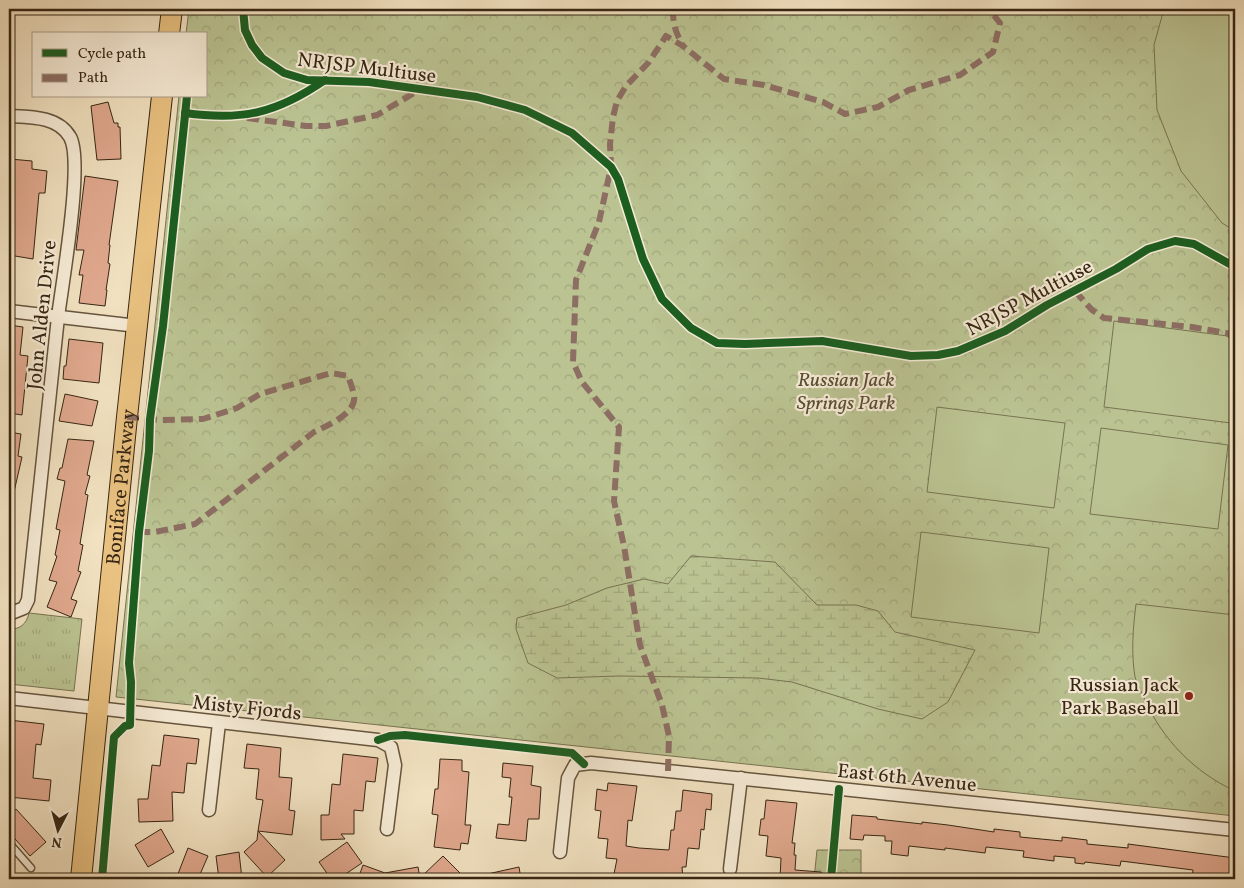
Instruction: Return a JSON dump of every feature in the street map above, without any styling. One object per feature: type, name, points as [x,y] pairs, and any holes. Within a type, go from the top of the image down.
[{"type":"main road","points":[[169,32],[172,9]]},
{"type":"main road","name":"Boniface Parkway","points":[[81,879],[97,708],[162,98]]},
{"type":"street","name":"John Alden Drive","points":[[9,116],[52,120],[63,127],[71,138],[74,150],[73,203],[58,317],[28,600],[24,608],[9,614]]},
{"type":"street","points":[[9,311],[137,326]]},
{"type":"street","points":[[9,698],[97,708]]},
{"type":"street","name":"Misty Fjords","points":[[97,708],[378,740],[392,747],[395,765],[387,829]]},
{"type":"street","points":[[209,810],[219,723]]},
{"type":"street","name":"East 6th Avenue","points":[[560,852],[568,778],[575,765],[591,762],[1235,830]]},
{"type":"street","points":[[730,869],[741,778]]},
{"type":"lane","points":[[9,843],[31,868]]},
{"type":"green space","name":"Russian Jack Springs Park","points":[[189,9],[1235,9],[1235,816],[116,697],[179,98],[208,98],[208,32],[186,32]]},
{"type":"green space","points":[[1164,9],[1235,9],[1235,231],[1222,223],[1181,171],[1157,110],[1154,45]]},
{"type":"green space","points":[[1114,321],[1235,337],[1235,390],[1231,423],[1104,407]]},
{"type":"green space","points":[[937,407],[1065,423],[1054,508],[927,492]]},
{"type":"green space","points":[[1101,428],[1228,445],[1218,529],[1090,514]]},
{"type":"green space","points":[[921,532],[1049,548],[1039,633],[911,617]]},
{"type":"green space","points":[[691,556],[775,562],[817,605],[856,605],[878,611],[895,632],[975,650],[948,702],[922,719],[878,709],[792,682],[758,678],[619,676],[557,678],[528,663],[516,629],[517,618],[566,605],[607,588],[644,579],[668,584]]},
{"type":"green space","name":"Russian Jack Park Baseball","points":[[1136,604],[1235,615],[1235,791],[1206,774],[1181,753],[1151,713],[1135,677],[1133,640]]},
{"type":"green space","points":[[29,613],[82,619],[74,691],[9,684],[9,629],[22,626]]},
{"type":"green space","points":[[817,850],[861,850],[861,879],[814,879]]},
{"type":"building","points":[[108,102],[114,123],[118,123],[118,127],[120,127],[121,159],[97,160],[91,106]]},
{"type":"building","points":[[10,159],[32,161],[32,169],[47,171],[45,193],[39,193],[33,259],[9,255]]},
{"type":"building","points":[[85,176],[118,181],[109,245],[108,263],[110,264],[105,306],[79,303],[83,275],[79,275],[84,250],[76,250]]},
{"type":"building","points":[[9,325],[23,327],[20,355],[28,356],[22,415],[9,413]]},
{"type":"building","points":[[69,339],[103,343],[99,383],[63,379]]},
{"type":"building","points":[[65,394],[98,401],[92,426],[59,421]]},
{"type":"building","points":[[9,432],[21,434],[18,456],[22,457],[14,492],[9,492]]},
{"type":"building","points":[[68,439],[94,441],[87,475],[90,476],[85,494],[88,495],[80,544],[83,545],[78,571],[81,572],[71,599],[77,601],[71,617],[47,607],[57,582],[49,580],[57,556],[55,555],[60,530],[56,529],[65,481],[57,479],[60,468],[62,468]]},
{"type":"building","points":[[9,720],[44,724],[41,745],[36,744],[33,778],[51,780],[49,801],[9,797],[12,769],[9,769]]},
{"type":"building","points":[[164,735],[199,739],[196,764],[187,763],[184,793],[172,792],[173,821],[139,822],[138,799],[148,799],[152,765],[160,766]]},
{"type":"building","points":[[247,744],[281,748],[279,777],[292,778],[289,810],[295,811],[292,835],[258,831],[263,800],[256,799],[259,769],[244,768]]},
{"type":"building","points":[[343,754],[378,758],[375,782],[366,781],[363,811],[354,810],[354,834],[341,834],[345,839],[321,840],[321,815],[329,815],[332,784],[340,785]]},
{"type":"building","points":[[440,759],[462,760],[462,771],[469,772],[465,825],[471,825],[468,844],[461,843],[460,850],[434,847],[438,815],[432,814],[435,789],[438,789]]},
{"type":"building","points":[[503,763],[533,766],[531,785],[541,787],[539,819],[528,819],[526,841],[496,838],[498,824],[509,825],[512,797],[509,797],[511,778],[502,777]]},
{"type":"building","points":[[608,783],[637,786],[632,821],[628,820],[626,846],[639,848],[669,850],[671,830],[674,830],[676,811],[681,811],[683,790],[712,794],[711,810],[706,809],[704,830],[701,829],[699,849],[688,848],[686,867],[682,867],[683,879],[613,879],[617,859],[606,858],[608,839],[598,838],[601,811],[595,810],[597,789],[607,791]]},
{"type":"building","points":[[766,800],[797,803],[792,843],[795,843],[795,870],[821,872],[821,879],[780,879],[781,858],[766,856],[768,836],[759,835],[761,819],[764,819]]},
{"type":"building","points":[[16,809],[46,842],[30,856],[9,832],[9,815]]},
{"type":"building","points":[[852,815],[994,832],[994,829],[1020,832],[1020,837],[1062,841],[1062,837],[1087,840],[1087,844],[1128,848],[1128,844],[1235,858],[1235,879],[1192,879],[1193,870],[1121,861],[1120,866],[1085,862],[1084,864],[1075,863],[1075,858],[1054,856],[1054,861],[1023,857],[1024,851],[986,847],[985,853],[909,846],[908,856],[891,854],[892,841],[885,841],[885,836],[864,835],[863,840],[850,839]]},
{"type":"building","points":[[161,829],[174,852],[148,867],[135,845]]},
{"type":"building","points":[[258,831],[285,860],[267,877],[244,852],[257,840]]},
{"type":"building","points":[[347,842],[362,863],[338,879],[331,879],[319,862]]},
{"type":"building","points":[[188,848],[208,856],[198,879],[176,879]]},
{"type":"building","points":[[239,852],[242,879],[219,879],[216,856]]},
{"type":"building","points":[[443,856],[466,879],[358,879],[363,865],[385,873],[418,867],[420,878]]},
{"type":"building","points":[[519,867],[521,879],[483,879],[483,875]]},
{"type":"marked path","points":[[674,9],[674,24],[683,46]]},
{"type":"marked path","points":[[668,771],[669,736],[662,705],[640,645],[624,546],[614,501],[619,427],[582,382],[573,362],[576,280],[599,222],[611,167],[610,144],[617,101],[626,86],[649,62],[666,36],[683,46],[724,79],[764,85],[823,102],[845,114],[878,107],[909,90],[960,75],[993,52],[1000,23],[989,9]]},
{"type":"marked path","points":[[247,118],[306,126],[326,126],[377,115],[421,89]]},
{"type":"marked path","points":[[1075,291],[1092,310],[1104,318],[1192,327],[1227,333],[1235,339]]},
{"type":"marked path","points":[[127,417],[159,420],[203,419],[237,408],[260,394],[331,373],[348,376],[354,396],[351,408],[340,418],[314,432],[195,524],[155,532],[139,532]]},
{"type":"cycle path","name":"NRJSP Multiuse","points":[[243,9],[245,30],[252,45],[262,58],[284,73],[307,80],[369,82],[477,97],[525,110],[572,133],[611,167],[618,179],[643,259],[662,299],[691,328],[717,343],[745,344],[822,341],[911,356],[938,355],[958,351],[1005,331],[1047,305],[1116,269],[1148,249],[1175,241],[1194,244],[1235,267]]},
{"type":"cycle path","name":"NRJSP Multiuse","points":[[185,113],[225,116],[259,112],[291,100],[325,80]]},
{"type":"cycle path","points":[[102,879],[114,737],[125,726],[130,725],[131,682],[129,663],[139,532],[187,98]]},
{"type":"cycle path","points":[[378,740],[390,736],[405,735],[572,753],[584,764]]},
{"type":"cycle path","points":[[831,879],[839,789]]},
{"type":"place","name":"Russian Jack Park Baseball","points":[[1189,696]]}]
